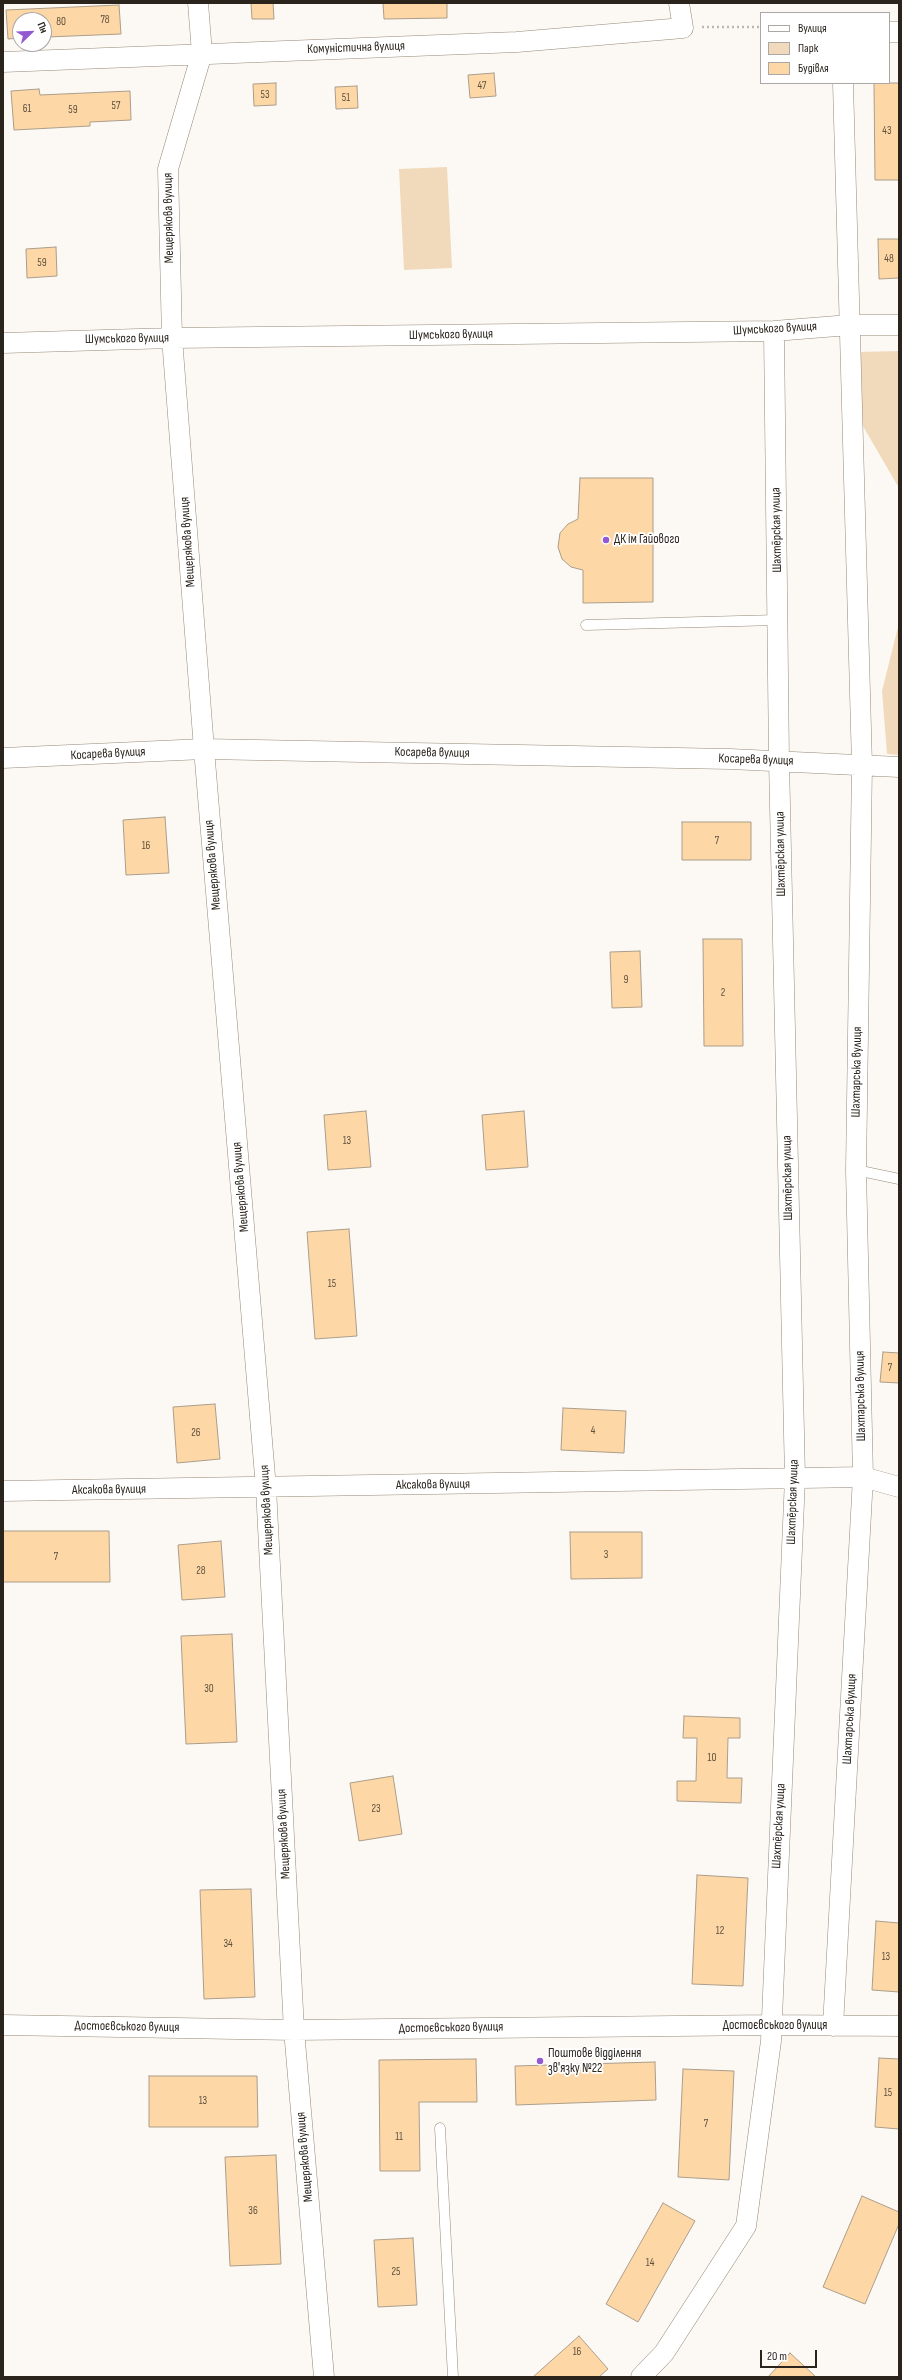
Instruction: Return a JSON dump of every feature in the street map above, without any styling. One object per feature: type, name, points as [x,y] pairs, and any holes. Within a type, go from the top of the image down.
[{"type":"street","name":"Мещерякова вулиця","points":[[198,3],[202,53],[168,169],[172,338],[204,749],[266,1488],[294,2030],[324,2377]]},
{"type":"street","points":[[679,3],[683,28]]},
{"type":"street","name":"Комуністична вулиця","points":[[3,62],[202,53],[517,42],[683,28]]},
{"type":"street","name":"Шахтарська вулиця","points":[[833,2026],[863,1477],[856,1170],[862,765],[843,84]]},
{"type":"street","name":"Шумського вулиця","points":[[3,343],[172,338],[774,331],[850,325],[899,326]]},
{"type":"street","name":"Шахтёрская улица","points":[[641,2377],[664,2353],[746,2226],[771,2041],[770,2025],[795,1478],[779,761],[774,331]]},
{"type":"street","name":"Косарева вулиця","points":[[3,758],[204,749],[779,761],[899,767]]},
{"type":"street","name":"Аксакова вулиця","points":[[3,1491],[266,1488],[863,1477],[899,1487]]},
{"type":"street","name":"Достоєвського вулиця","points":[[3,2025],[294,2030],[770,2025],[899,2026]]},
{"type":"lane","points":[[586,625],[778,620]]},
{"type":"lane","points":[[856,1170],[899,1179]]},
{"type":"lane","points":[[440,2128],[453,2377]]},
{"type":"path","points":[[683,28],[724,25],[760,27]]},
{"type":"green space","points":[[447,167],[452,268],[404,270],[399,169]]},
{"type":"green space","points":[[899,351],[899,488],[857,416],[859,352]]},
{"type":"green space","points":[[899,623],[899,755],[887,754],[882,691]]},
{"type":"building","points":[[251,3],[273,3],[274,19],[252,19]]},
{"type":"building","points":[[383,3],[447,3],[447,18],[384,19]]},
{"type":"building","points":[[119,5],[121,34],[52,37],[52,12],[12,12],[12,39],[8,39],[6,10]]},
{"type":"building","points":[[494,73],[496,96],[470,98],[468,75]]},
{"type":"building","points":[[276,83],[276,105],[254,106],[253,84]]},
{"type":"building","points":[[899,83],[899,180],[875,180],[874,84]]},
{"type":"building","points":[[357,86],[358,108],[336,109],[335,87]]},
{"type":"building","points":[[39,89],[40,95],[130,91],[131,120],[90,122],[90,126],[14,130],[11,91]]},
{"type":"building","points":[[878,239],[899,239],[899,278],[879,279]]},
{"type":"building","points":[[56,247],[57,276],[27,278],[26,249]]},
{"type":"building","name":"ДК ім Гайового","points":[[580,478],[653,478],[653,602],[583,603],[583,570],[571,567],[562,559],[558,547],[560,533],[568,524],[578,519]]},
{"type":"building","points":[[165,817],[169,873],[126,875],[123,820]]},
{"type":"building","points":[[682,822],[751,822],[751,860],[682,860]]},
{"type":"building","points":[[703,939],[742,939],[743,1046],[704,1046]]},
{"type":"building","points":[[640,951],[642,1007],[612,1008],[610,952]]},
{"type":"building","points":[[366,1111],[371,1167],[328,1170],[324,1115]]},
{"type":"building","points":[[524,1111],[528,1167],[486,1170],[482,1115]]},
{"type":"building","points":[[349,1229],[357,1336],[315,1339],[307,1232]]},
{"type":"building","points":[[883,1352],[899,1353],[899,1383],[880,1382]]},
{"type":"building","points":[[215,1404],[220,1459],[177,1463],[173,1407]]},
{"type":"building","points":[[563,1408],[626,1411],[624,1453],[561,1450]]},
{"type":"building","points":[[3,1531],[109,1531],[110,1582],[3,1582]]},
{"type":"building","points":[[570,1532],[642,1532],[642,1578],[571,1579]]},
{"type":"building","points":[[221,1541],[225,1597],[182,1600],[178,1545]]},
{"type":"building","points":[[232,1634],[237,1742],[186,1744],[181,1636]]},
{"type":"building","points":[[684,1716],[740,1718],[740,1738],[728,1738],[727,1778],[742,1778],[741,1803],[677,1801],[677,1781],[696,1781],[697,1738],[683,1738]]},
{"type":"building","points":[[393,1776],[402,1834],[359,1841],[350,1783]]},
{"type":"building","points":[[697,1875],[748,1878],[743,1986],[692,1984]]},
{"type":"building","points":[[251,1889],[255,1997],[204,1999],[200,1890]]},
{"type":"building","points":[[876,1921],[899,1923],[899,1992],[872,1990]]},
{"type":"building","points":[[879,2058],[899,2059],[899,2129],[875,2127]]},
{"type":"building","points":[[476,2059],[477,2102],[419,2102],[420,2171],[380,2171],[379,2060]]},
{"type":"building","points":[[655,2062],[656,2100],[516,2105],[515,2066]]},
{"type":"building","points":[[683,2069],[734,2071],[729,2180],[678,2177]]},
{"type":"building","points":[[149,2076],[257,2076],[258,2127],[149,2127]]},
{"type":"building","points":[[276,2155],[281,2264],[230,2266],[225,2157]]},
{"type":"building","points":[[862,2196],[899,2212],[899,2224],[865,2304],[823,2287]]},
{"type":"building","points":[[663,2203],[695,2221],[638,2322],[606,2304]]},
{"type":"building","points":[[413,2238],[417,2305],[378,2307],[374,2240]]},
{"type":"building","points":[[579,2336],[608,2369],[599,2377],[533,2377]]},
{"type":"building","points":[[790,2353],[816,2377],[768,2377]]},
{"type":"place","name":"ДК ім Гайового","points":[[606,540]]},
{"type":"place","name":"Поштове відділення зв'язку №22","points":[[540,2061]]}]
